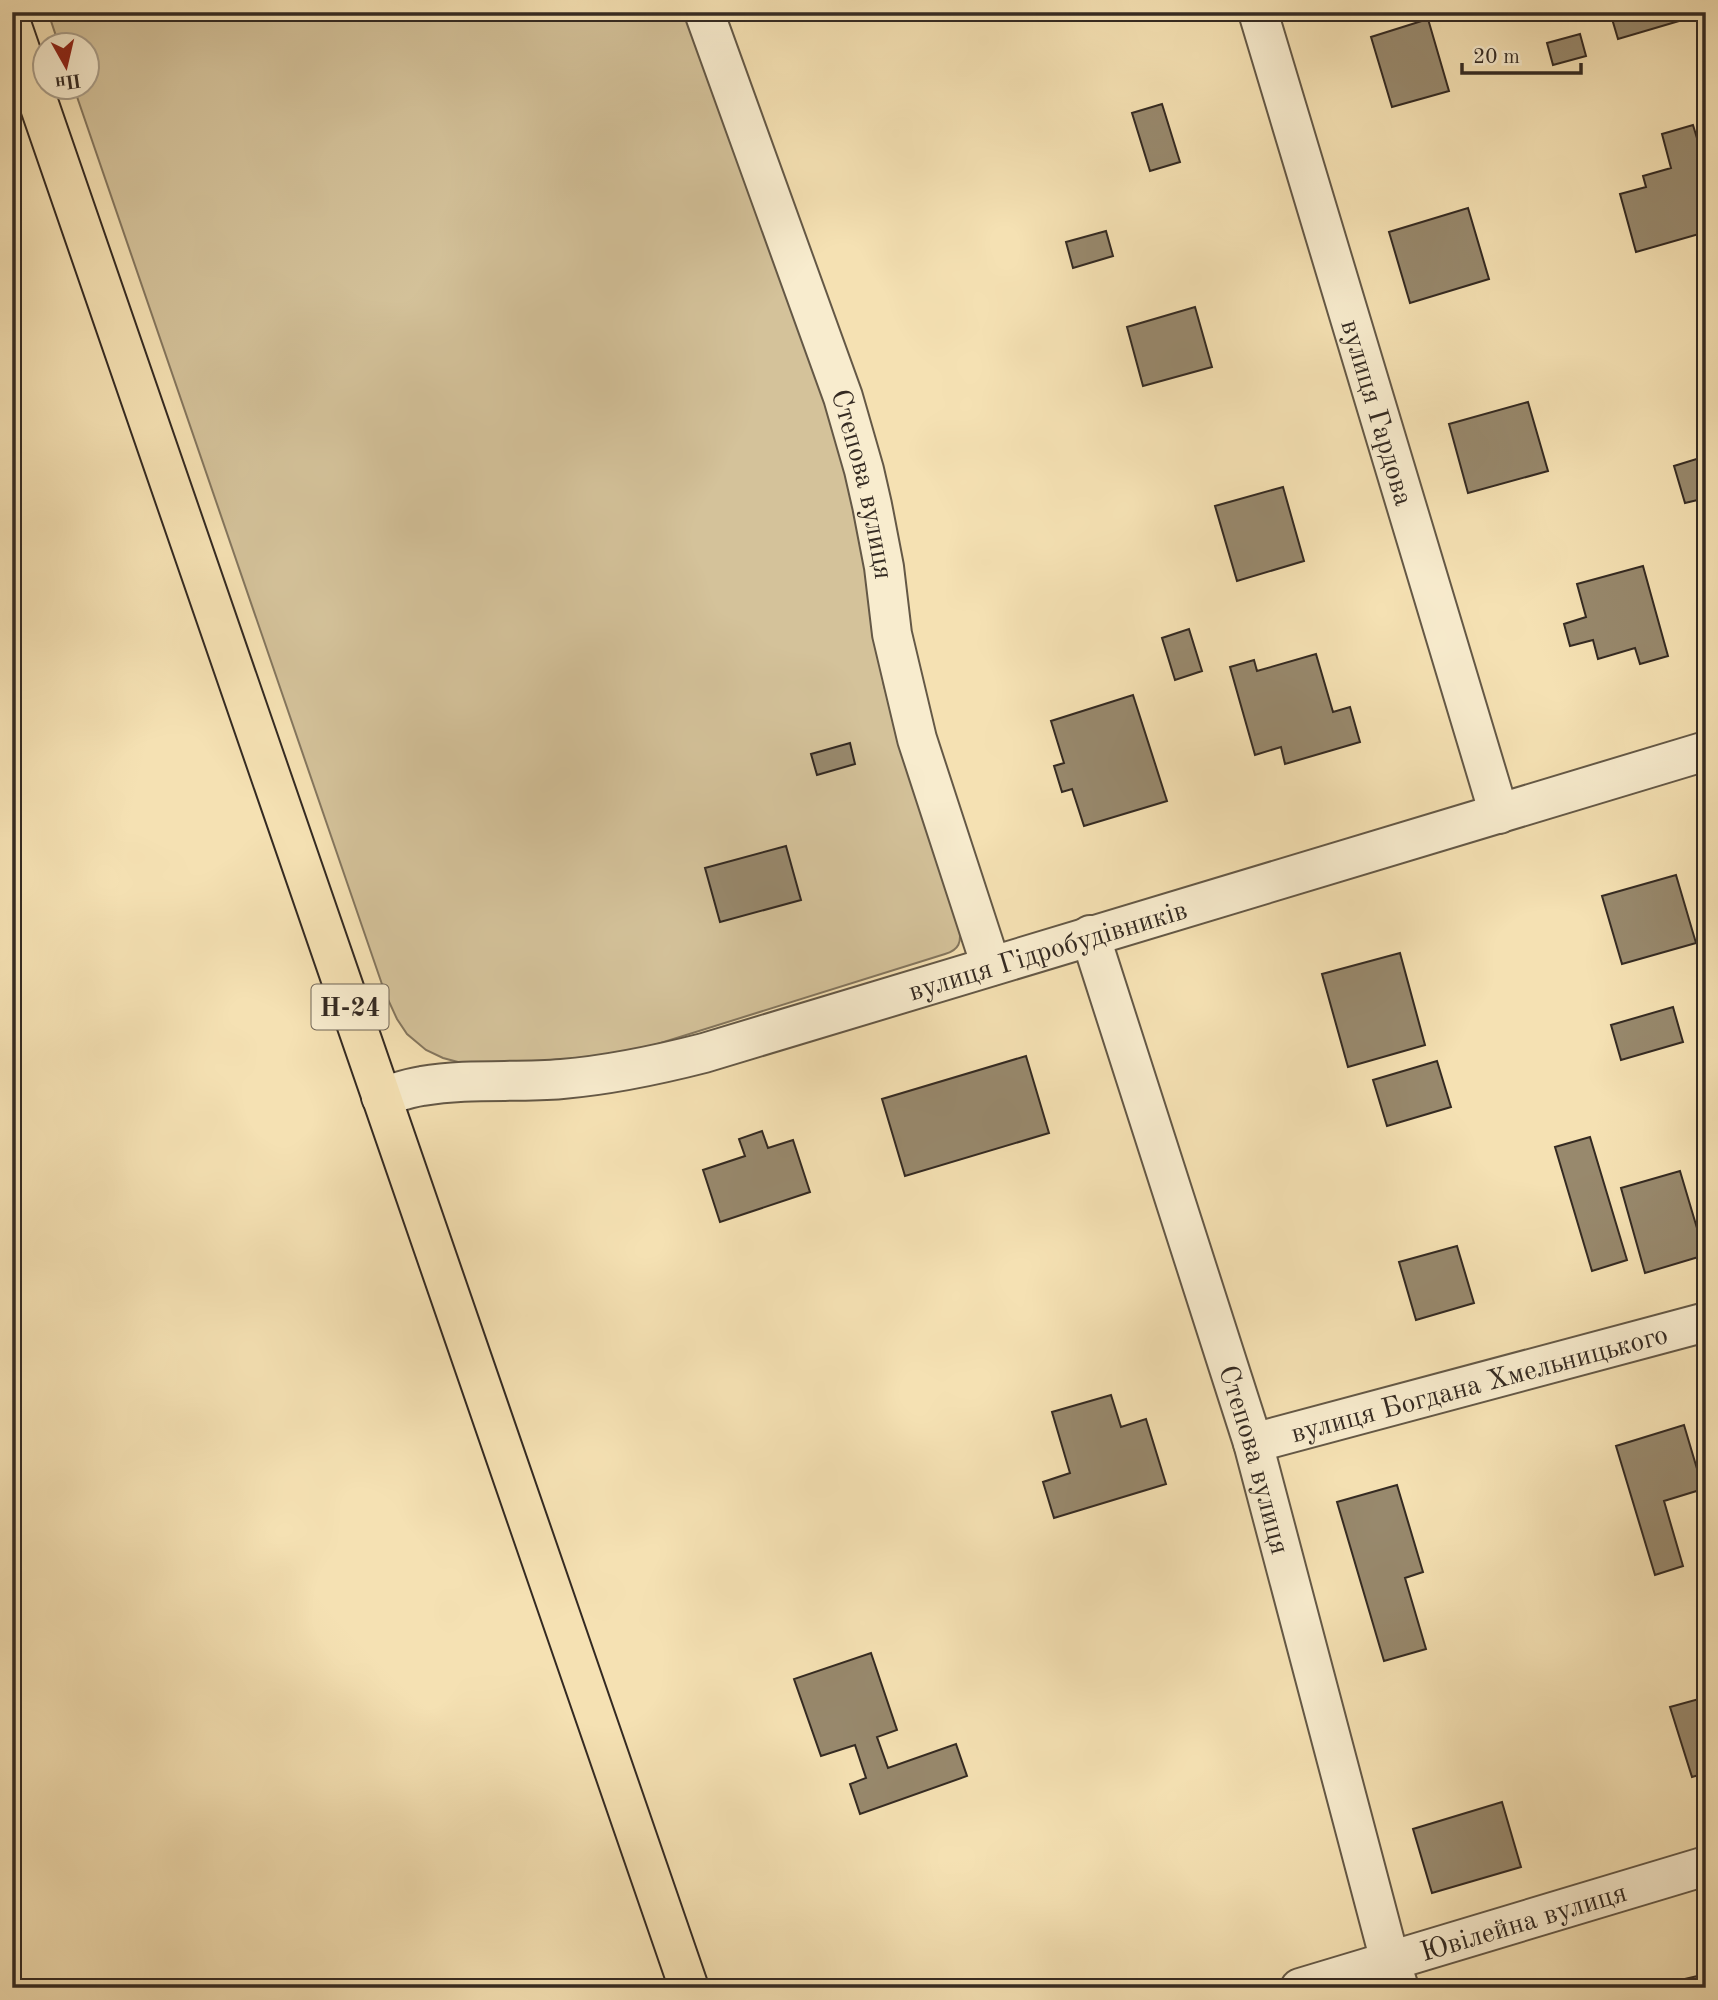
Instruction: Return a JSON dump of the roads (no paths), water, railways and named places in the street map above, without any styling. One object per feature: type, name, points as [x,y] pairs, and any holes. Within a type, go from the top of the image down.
[{"type":"main road","name":"Н-24","points":[[12,26],[689,1988]]},
{"type":"street","name":"Степова вулиця","points":[[704,12],[843,397],[872,505],[884,567],[892,634],[914,729],[991,966]]},
{"type":"street","name":"вулиця Гардова","points":[[1258,12],[1499,814]]},
{"type":"street","name":"вулиця Гідробудівників","points":[[381,1097],[421,1086],[467,1081],[561,1079],[611,1074],[659,1065],[740,1043],[1090,935],[1706,751]]},
{"type":"street","name":"Степова вулиця","points":[[1090,935],[1253,1443],[1395,1974]]},
{"type":"street","name":"вулиця Богдана Хмельницького","points":[[1253,1443],[1706,1322]]},
{"type":"street","name":"Ювілейна вулиця","points":[[1300,1988],[1395,1974],[1706,1866]]}]
